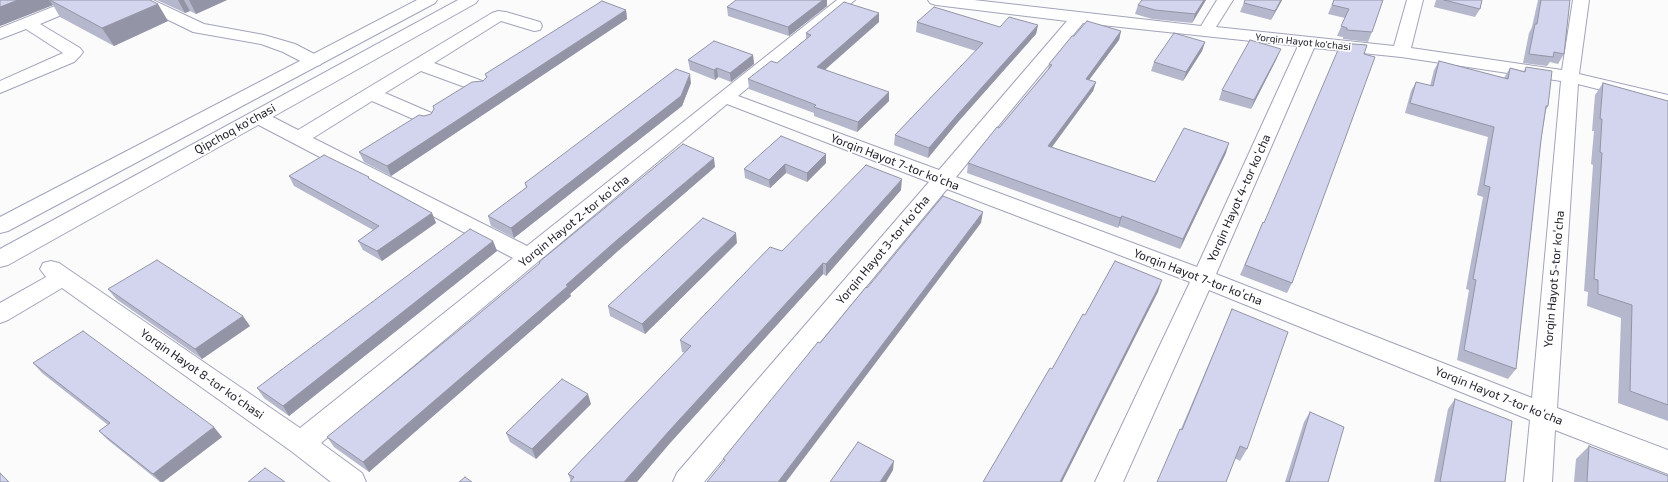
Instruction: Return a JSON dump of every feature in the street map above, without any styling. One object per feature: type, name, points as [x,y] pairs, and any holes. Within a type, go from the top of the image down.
[{"type":"street","points":[[0,34],[84,0]]},
{"type":"street","points":[[140,0],[199,28],[264,40],[289,48],[314,60]]},
{"type":"street","name":"Qipchoq ko'chasi","points":[[0,226],[429,0]]},
{"type":"street","name":"Qipchoq ko'chasi","points":[[0,258],[470,0]]},
{"type":"street","name":"Yorqin Hayot 2-tor koʻcha","points":[[302,443],[530,256],[847,0]]},
{"type":"street","name":"Yorqin Hayot ko'chasi","points":[[936,0],[1039,6],[1079,18],[1402,52],[1570,77],[1668,101]]},
{"type":"street","points":[[1205,32],[1225,0]]},
{"type":"street","points":[[1402,52],[1415,0]]},
{"type":"street","name":"Yorqin Hayot 5-tor koʻcha","points":[[1538,482],[1570,77],[1581,0]]},
{"type":"street","points":[[299,138],[498,16],[506,16],[534,26]]},
{"type":"street","name":"Yorqin Hayot 3-tor koʻcha","points":[[687,482],[1079,18]]},
{"type":"street","points":[[0,88],[68,58],[74,52],[27,23]]},
{"type":"street","name":"Yorqin Hayot 4-tor koʻcha","points":[[1109,482],[1203,278],[1308,43]]},
{"type":"street","points":[[420,64],[479,86]]},
{"type":"street","points":[[371,94],[426,118]]},
{"type":"street","name":"Yorqin Hayot 7-tor koʻcha","points":[[725,98],[1203,278],[1543,414],[1668,462]]},
{"type":"street","points":[[258,117],[530,256]]},
{"type":"street","name":"Yorqin Hayot 8-tor koʻchasi","points":[[0,314],[57,273],[302,443],[352,482]]},
{"type":"building","points":[[0,0],[18,0],[0,7]]},
{"type":"building","points":[[50,0],[150,0],[158,4],[102,28]]},
{"type":"building","points":[[736,0],[823,0],[788,27],[727,7]]},
{"type":"building","points":[[1142,0],[1204,0],[1195,14],[1155,10],[1138,5]]},
{"type":"building","points":[[1245,0],[1281,0],[1275,11],[1244,3]]},
{"type":"building","points":[[1334,0],[1383,0],[1372,32],[1347,30],[1347,28],[1341,26],[1349,9],[1332,5]]},
{"type":"building","points":[[1444,0],[1482,0],[1480,9]]},
{"type":"building","points":[[1541,0],[1570,0],[1564,54],[1554,52],[1553,57],[1529,54],[1535,24],[1537,24]]},
{"type":"building","points":[[602,1],[626,10],[387,166],[359,152],[419,115],[424,116],[431,114],[434,109],[433,106],[472,82],[483,81],[487,77],[485,74]]},
{"type":"building","points":[[844,2],[879,13],[817,67],[889,92],[858,122],[814,107],[816,105],[748,79],[771,61],[777,63],[811,35],[806,33]]},
{"type":"building","points":[[934,7],[1000,27],[1009,17],[1038,25],[929,148],[895,135],[983,43],[917,22]]},
{"type":"building","points":[[1087,21],[1121,31],[1086,79],[1096,82],[1048,146],[1155,182],[1184,128],[1229,143],[1183,239],[1122,216],[1120,218],[968,163],[997,127],[999,128],[1052,65],[1049,64],[1072,36],[1074,36]]},
{"type":"building","points":[[1174,33],[1205,42],[1186,72],[1154,62]]},
{"type":"building","points":[[1250,40],[1281,49],[1254,100],[1222,90]]},
{"type":"building","points":[[714,41],[753,55],[730,73],[717,68],[714,70],[688,60]]},
{"type":"building","points":[[1341,43],[1367,45],[1364,54],[1375,57],[1292,283],[1245,265]]},
{"type":"building","points":[[1439,61],[1508,79],[1510,68],[1525,72],[1526,67],[1552,71],[1548,106],[1546,106],[1541,140],[1516,369],[1464,350],[1476,280],[1473,279],[1490,187],[1484,185],[1494,127],[1410,103],[1416,82],[1433,86]]},
{"type":"building","points":[[676,69],[690,74],[681,96],[511,228],[488,216],[527,187],[525,183]]},
{"type":"building","points":[[1603,83],[1668,101],[1668,405],[1630,391],[1632,305],[1598,294],[1598,280],[1594,279],[1602,153],[1600,152],[1602,119],[1600,119]]},
{"type":"building","points":[[781,136],[826,154],[807,173],[785,164],[769,180],[744,169]]},
{"type":"building","points":[[683,144],[714,158],[617,240],[566,285],[568,286],[363,462],[327,437],[469,322],[540,263],[539,262]]},
{"type":"building","points":[[324,155],[369,177],[368,178],[432,213],[377,251],[358,241],[379,226],[289,176]]},
{"type":"building","points":[[866,165],[902,179],[826,264],[823,263],[624,482],[570,482],[574,477],[568,474],[691,346],[680,340],[770,247],[782,251]]},
{"type":"building","points":[[943,196],[983,212],[778,482],[707,482],[725,460],[723,459],[818,342],[820,343]]},
{"type":"building","points":[[703,218],[736,233],[642,324],[608,306]]},
{"type":"building","points":[[470,229],[493,241],[283,406],[257,388]]},
{"type":"building","points":[[157,260],[243,316],[195,349],[108,289]]},
{"type":"building","points":[[1115,261],[1162,280],[1060,482],[983,482],[1050,368],[1052,369],[1083,314],[1085,315]]},
{"type":"building","points":[[1232,309],[1288,332],[1247,449],[1240,446],[1226,482],[1157,482],[1180,429],[1182,430]]},
{"type":"building","points":[[83,331],[214,427],[153,474],[99,431],[110,423],[33,363]]},
{"type":"building","points":[[562,379],[588,394],[532,449],[506,433]]},
{"type":"building","points":[[1455,399],[1512,421],[1505,482],[1440,482]]},
{"type":"building","points":[[1310,412],[1344,427],[1328,482],[1289,482]]},
{"type":"building","points":[[858,442],[894,461],[880,482],[830,482]]},
{"type":"building","points":[[1589,446],[1668,476],[1668,482],[1587,482]]},
{"type":"building","points":[[265,468],[285,482],[248,482]]},
{"type":"building","points":[[0,473],[9,482],[0,482]]},
{"type":"building","points":[[465,477],[472,482],[459,482]]}]
